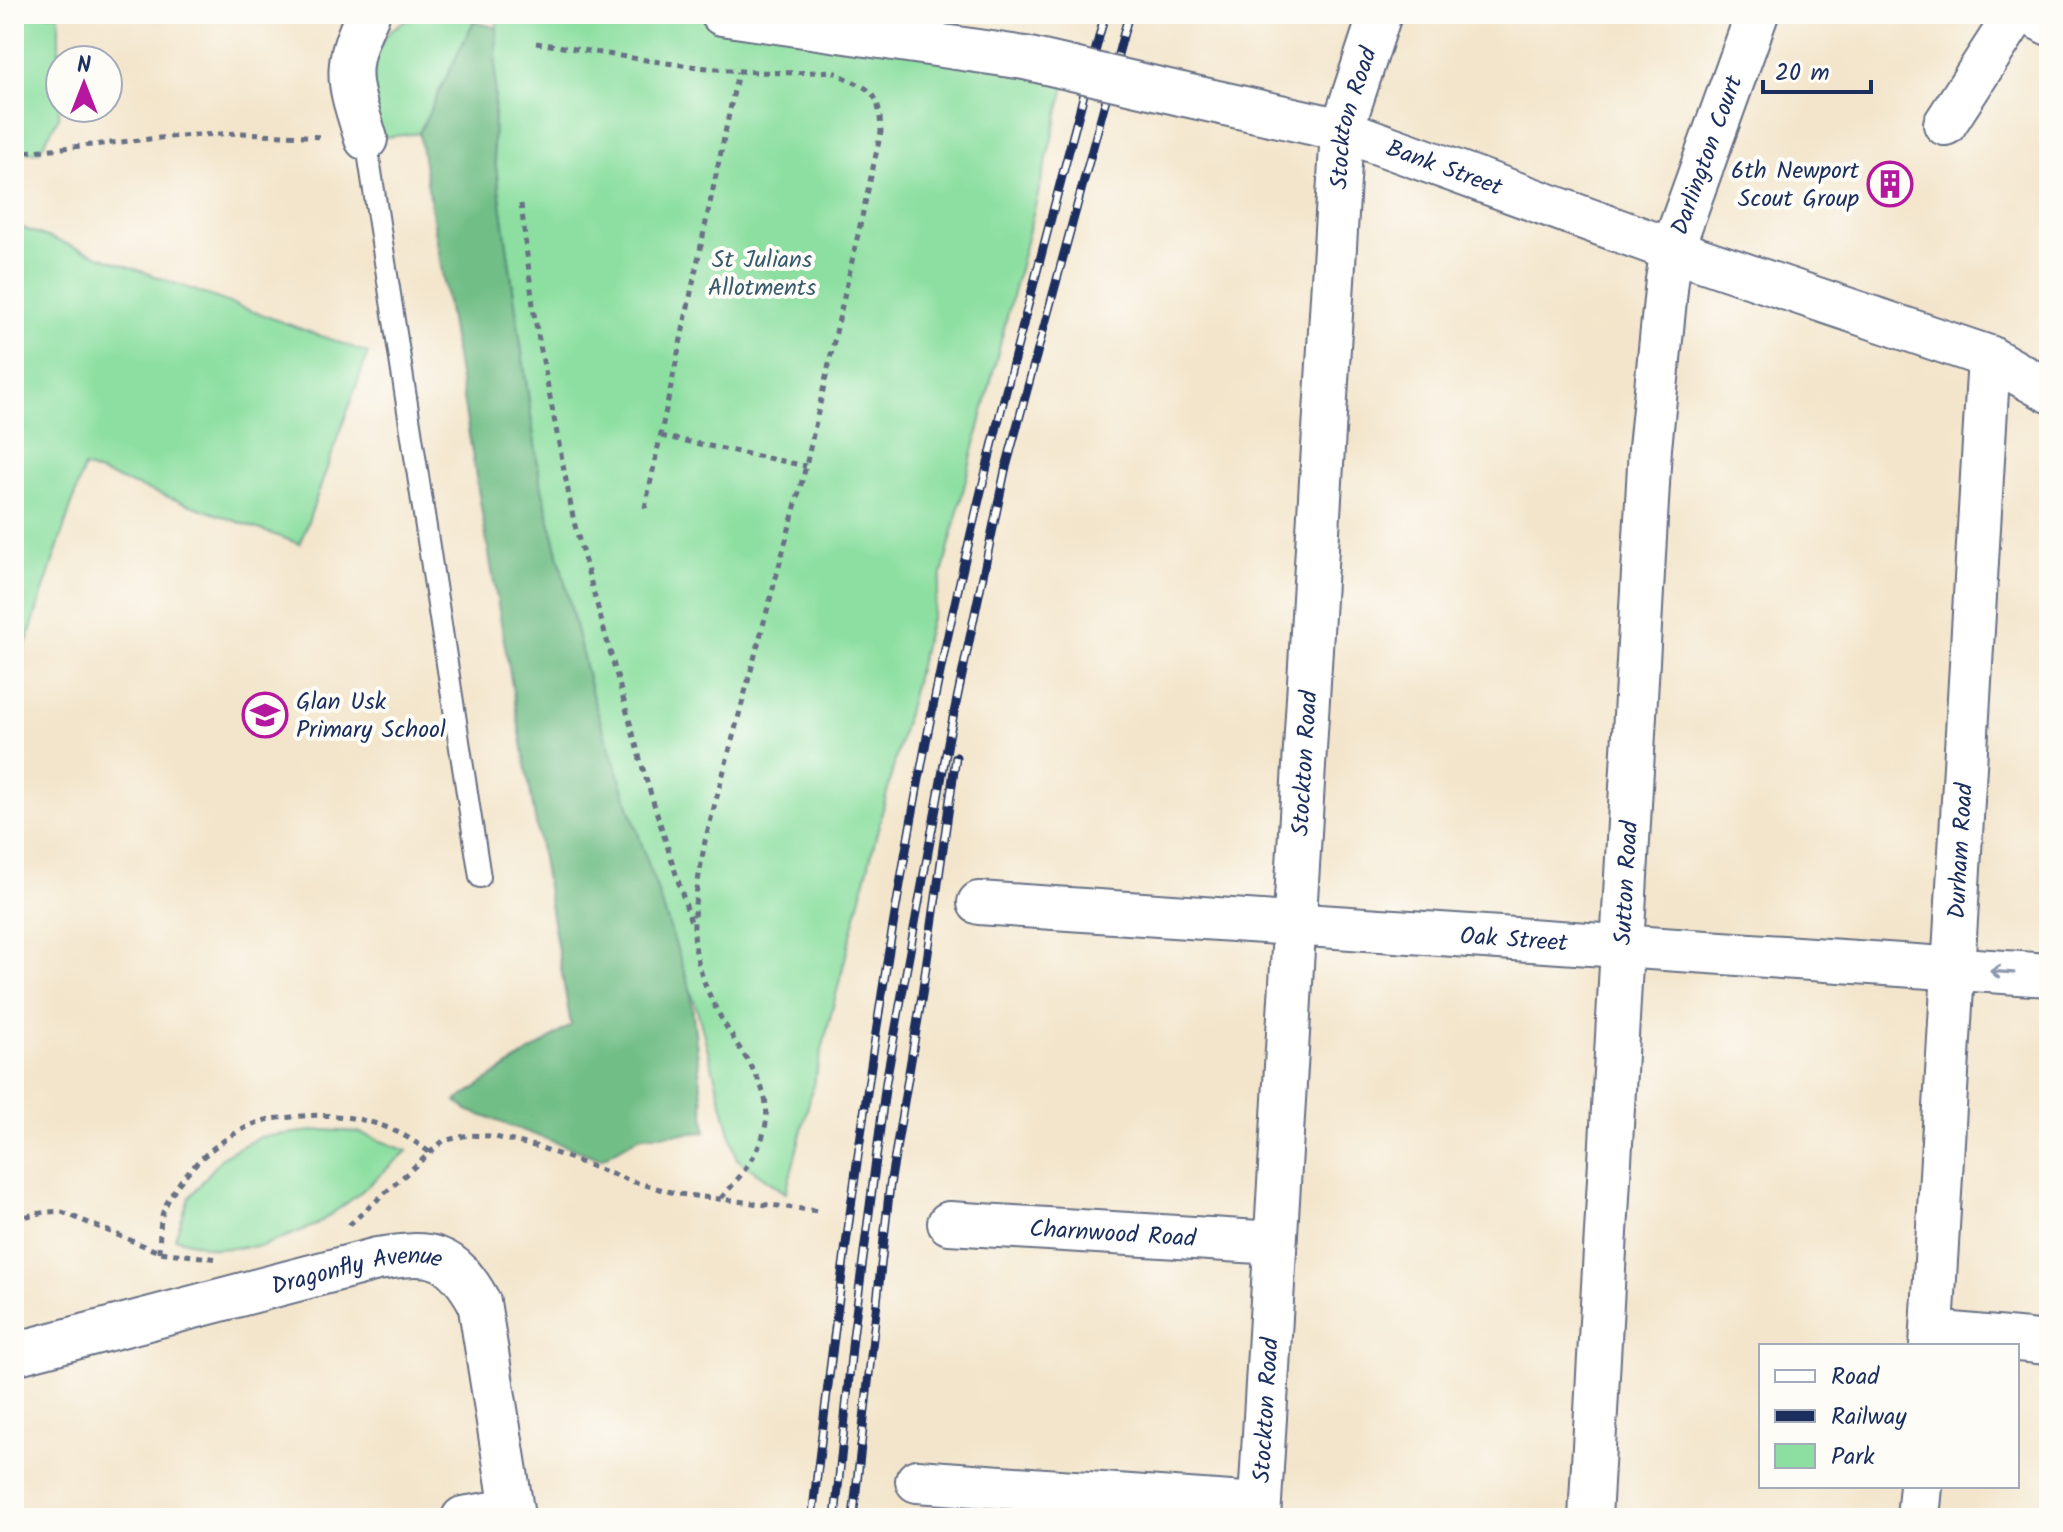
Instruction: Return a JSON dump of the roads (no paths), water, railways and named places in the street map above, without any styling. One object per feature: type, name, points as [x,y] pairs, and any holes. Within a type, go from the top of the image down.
[{"type":"street","points":[[366,139],[349,85],[350,61],[368,14]]},
{"type":"street","name":"Bank Street","points":[[722,14],[1025,58],[1342,130],[1672,250],[1989,357],[2049,391]]},
{"type":"street","name":"Stockton Road","points":[[1259,1512],[1342,130],[1380,14]]},
{"type":"street","name":"Darlington Court","points":[[1672,250],[1757,14]]},
{"type":"street","points":[[1945,124],[2016,14]]},
{"type":"street","points":[[2030,14],[2049,24]]},
{"type":"street","name":"Sutton Road","points":[[1590,1518],[1650,448],[1672,250]]},
{"type":"street","name":"Durham Road","points":[[1932,1339],[1989,357]]},
{"type":"street","name":"Oak Street","points":[[979,903],[2049,975]]},
{"type":"street","name":"Charnwood Road","points":[[949,1223],[1275,1243]]},
{"type":"street","name":"Dragonfly Avenue","points":[[14,1354],[377,1259],[416,1253],[442,1259],[466,1278],[479,1302],[512,1514],[463,1518]]},
{"type":"street","points":[[1932,1339],[2049,1343]]},
{"type":"street","points":[[917,1481],[1259,1512]]},
{"type":"street","points":[[1918,1518],[1921,1488]]},
{"type":"lane","points":[[366,139],[480,877]]},
{"type":"railway","points":[[812,1518],[862,1124],[928,732],[988,461],[1105,14]]},
{"type":"railway","points":[[835,1518],[853,1337],[886,1082],[949,737],[1005,471],[1129,14]]},
{"type":"railway","points":[[853,1518],[890,1185],[922,995],[956,757]]},
{"type":"place","name":"6th Newport Scout Group","points":[[1890,184]]},
{"type":"place","name":"Glan Usk Primary School","points":[[265,715]]},
{"type":"park label","name":"St Julians Allotments","points":[[762,273]]}]
